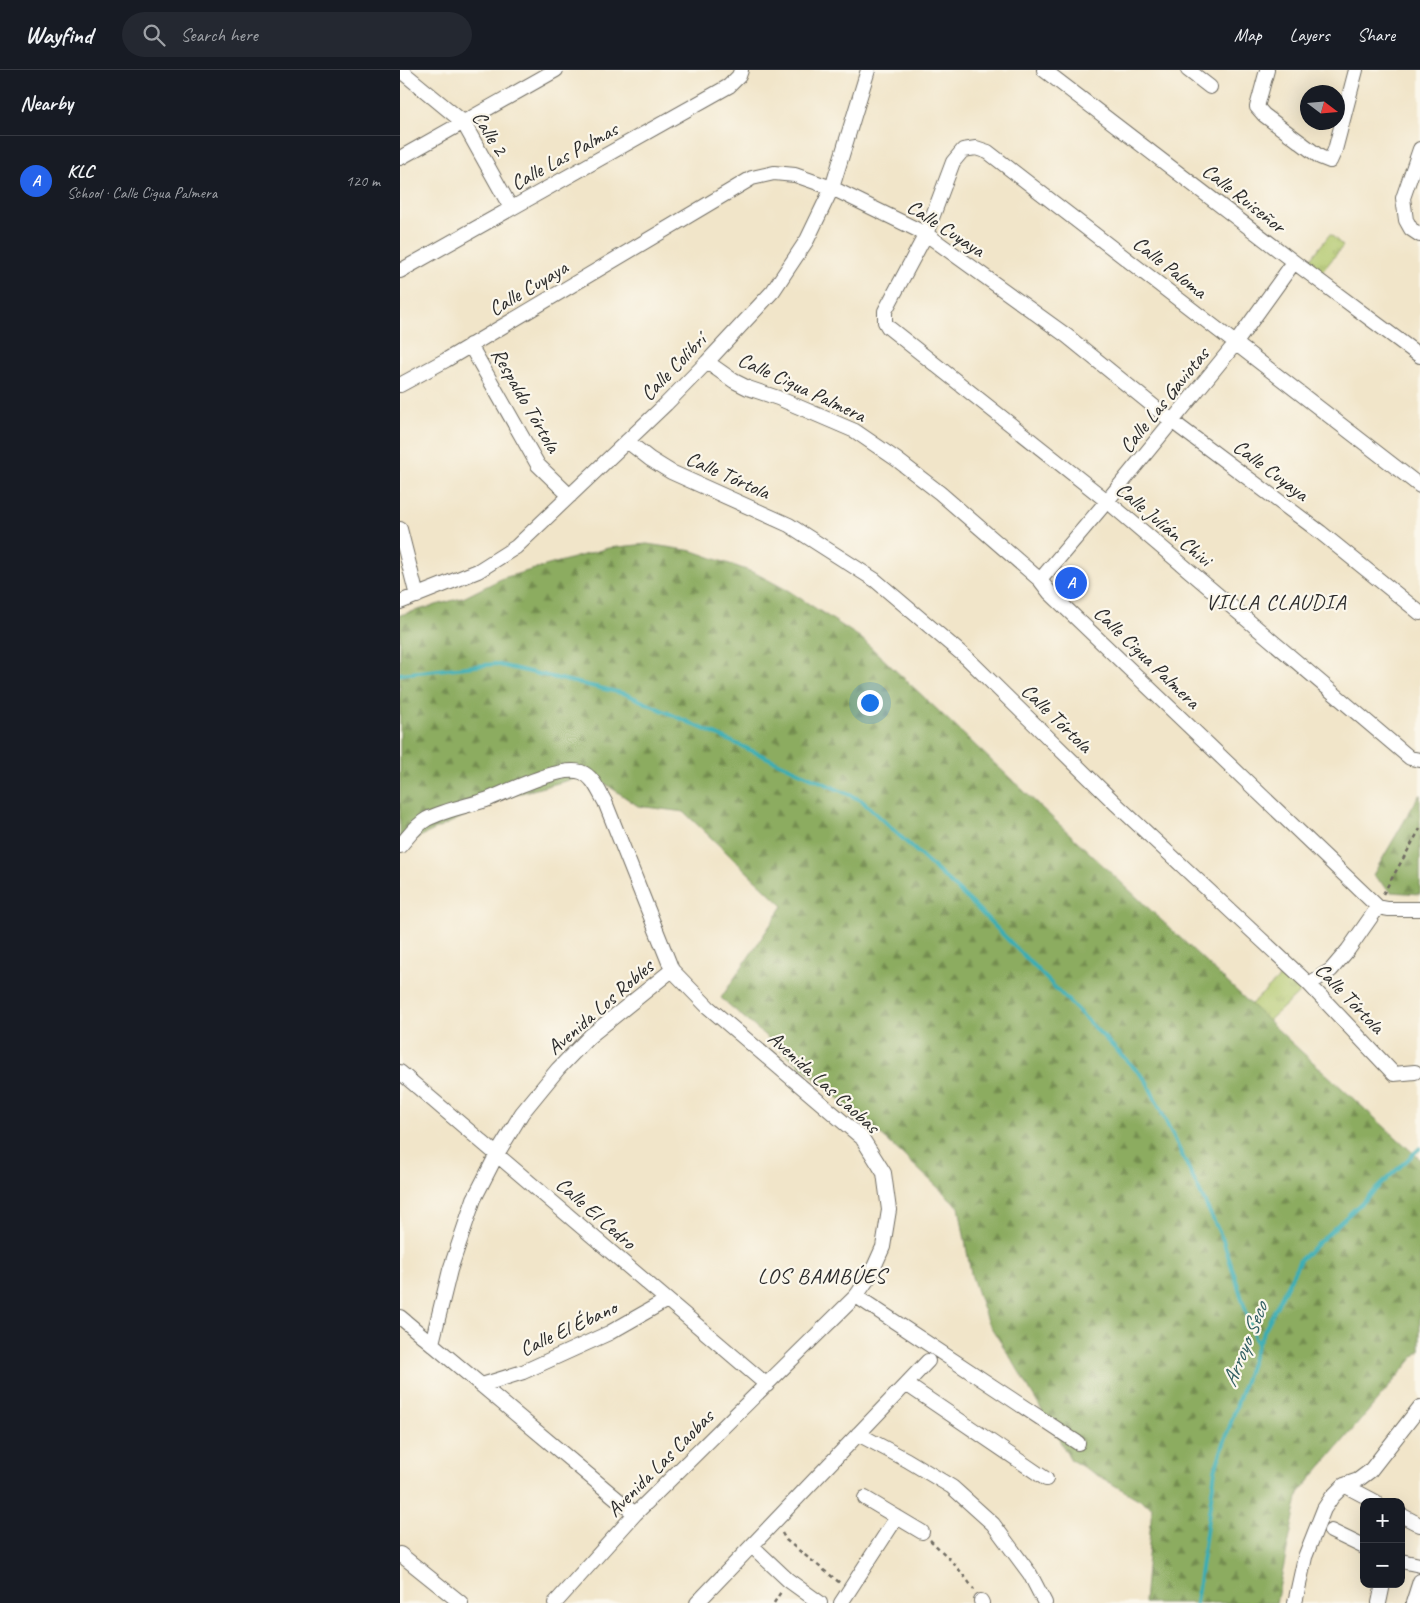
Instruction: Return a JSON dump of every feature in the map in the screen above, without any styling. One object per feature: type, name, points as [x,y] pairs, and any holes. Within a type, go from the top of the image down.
[{"type":"street","name":"Calle 2","points":[[400,70],[463,122],[511,208]]},
{"type":"street","points":[[400,158],[556,70]]},
{"type":"street","name":"Calle Las Palmas","points":[[400,271],[729,86],[739,76],[741,70]]},
{"type":"street","name":"Calle Colibrí","points":[[400,602],[478,572],[516,547],[707,362],[773,291],[806,240],[832,188],[868,70]]},
{"type":"street","name":"Calle Ruiseñor","points":[[1044,70],[1420,356]]},
{"type":"street","points":[[1188,70],[1210,87]]},
{"type":"street","points":[[1267,70],[1257,107],[1264,115],[1320,157],[1330,161],[1335,150],[1356,70]]},
{"type":"street","name":"Calle Paloma","points":[[926,234],[953,162],[963,150],[976,148],[988,152],[1420,486]]},
{"type":"street","points":[[1420,149],[1403,198],[1406,220],[1411,229],[1420,235]]},
{"type":"street","name":"Calle Cuyaya","points":[[400,385],[446,360],[752,178],[774,173],[796,175],[832,188],[926,234],[1067,336],[1173,422],[1320,532],[1420,613]]},
{"type":"street","name":"Calle Julián Chivi","points":[[926,234],[887,306],[884,316],[888,327],[1107,502],[1410,758],[1420,760]]},
{"type":"street","name":"Calle Las Gaviotas","points":[[1040,580],[1173,422],[1235,344],[1294,262]]},
{"type":"street","name":"Respaldo Tórtola","points":[[470,345],[538,465],[570,496]]},
{"type":"street","name":"Calle Cigua Palmera","points":[[707,362],[734,381],[748,388],[778,398],[854,431],[940,493],[1040,580],[1050,593],[1378,907]]},
{"type":"street","name":"Calle Tórtola","points":[[627,441],[670,472],[789,526],[875,580],[968,659],[1117,804],[1309,984],[1394,1074],[1415,1072]]},
{"type":"street","points":[[400,529],[417,596]]},
{"type":"street","name":"Avenida Las Caobas","points":[[400,846],[417,827],[426,820],[440,814],[486,800],[557,773],[582,773],[592,781],[605,802],[672,970],[708,1007],[862,1138],[884,1173],[889,1210],[883,1247],[870,1276],[856,1296],[635,1514],[555,1603]]},
{"type":"street","points":[[1309,984],[1331,970],[1348,950],[1378,907],[1388,909],[1420,909]]},
{"type":"street","name":"Avenida Los Robles","points":[[432,1343],[450,1270],[471,1208],[497,1154],[522,1113],[558,1069],[590,1036],[672,970]]},
{"type":"street","name":"Calle El Cedro","points":[[400,1072],[767,1385]]},
{"type":"street","points":[[856,1296],[1078,1443]]},
{"type":"street","name":"Calle El Ébano","points":[[482,1385],[523,1372],[609,1333],[667,1300]]},
{"type":"street","points":[[400,1317],[635,1514]]},
{"type":"street","points":[[697,1603],[928,1361]]},
{"type":"street","points":[[906,1384],[1046,1479]]},
{"type":"street","points":[[1295,1603],[1305,1557],[1324,1510],[1332,1497],[1344,1485],[1358,1480],[1370,1471],[1419,1411]]},
{"type":"street","points":[[858,1434],[908,1460],[952,1487],[992,1524],[1030,1574],[1045,1603]]},
{"type":"street","points":[[1344,1485],[1368,1498]]},
{"type":"street","points":[[865,1498],[922,1532]]},
{"type":"street","points":[[842,1603],[897,1517]]},
{"type":"street","points":[[1405,1517],[1420,1524]]},
{"type":"street","points":[[1331,1531],[1360,1545]]},
{"type":"street","points":[[752,1546],[788,1580],[820,1603]]},
{"type":"street","points":[[400,1554],[461,1603]]},
{"type":"street","points":[[1405,1562],[1420,1565]]},
{"type":"street","points":[[1413,1603],[1420,1581]]},
{"type":"street","points":[[1379,1603],[1381,1588]]},
{"type":"path","points":[[1378,907],[1385,888],[1420,829]]},
{"type":"path","points":[[781,1530],[786,1540],[849,1590]]},
{"type":"path","points":[[922,1532],[966,1577],[981,1602]]},
{"type":"green space","points":[[1330,234],[1343,246],[1317,278],[1305,266]]},
{"type":"green space","points":[[647,544],[693,551],[755,573],[789,591],[861,638],[1292,1043],[1420,1159],[1420,1350],[1299,1493],[1276,1603],[1144,1603],[1152,1507],[1071,1460],[987,1321],[971,1274],[959,1207],[888,1141],[721,998],[783,906],[684,812],[638,806],[591,774],[503,798],[400,846],[400,615],[465,597],[503,578],[608,548]]},
{"type":"green space","points":[[1420,794],[1420,894],[1391,892],[1373,875]]},
{"type":"green space","points":[[1291,967],[1309,984],[1264,1025],[1249,1006]]},
{"type":"waterway","points":[[400,674],[495,664],[626,694],[861,800],[973,904],[1146,1080],[1223,1240],[1257,1345]]},
{"type":"waterway","name":"Arroyo Seco","points":[[1196,1603],[1215,1470],[1257,1345],[1300,1260],[1420,1148]]},
{"type":"place","name":"KLC","points":[[1071,583]]},
{"type":"district","name":"VILLA CLAUDIA","points":[[1276,601]]},
{"type":"district","name":"LOS BAMBÚES","points":[[822,1275]]}]
